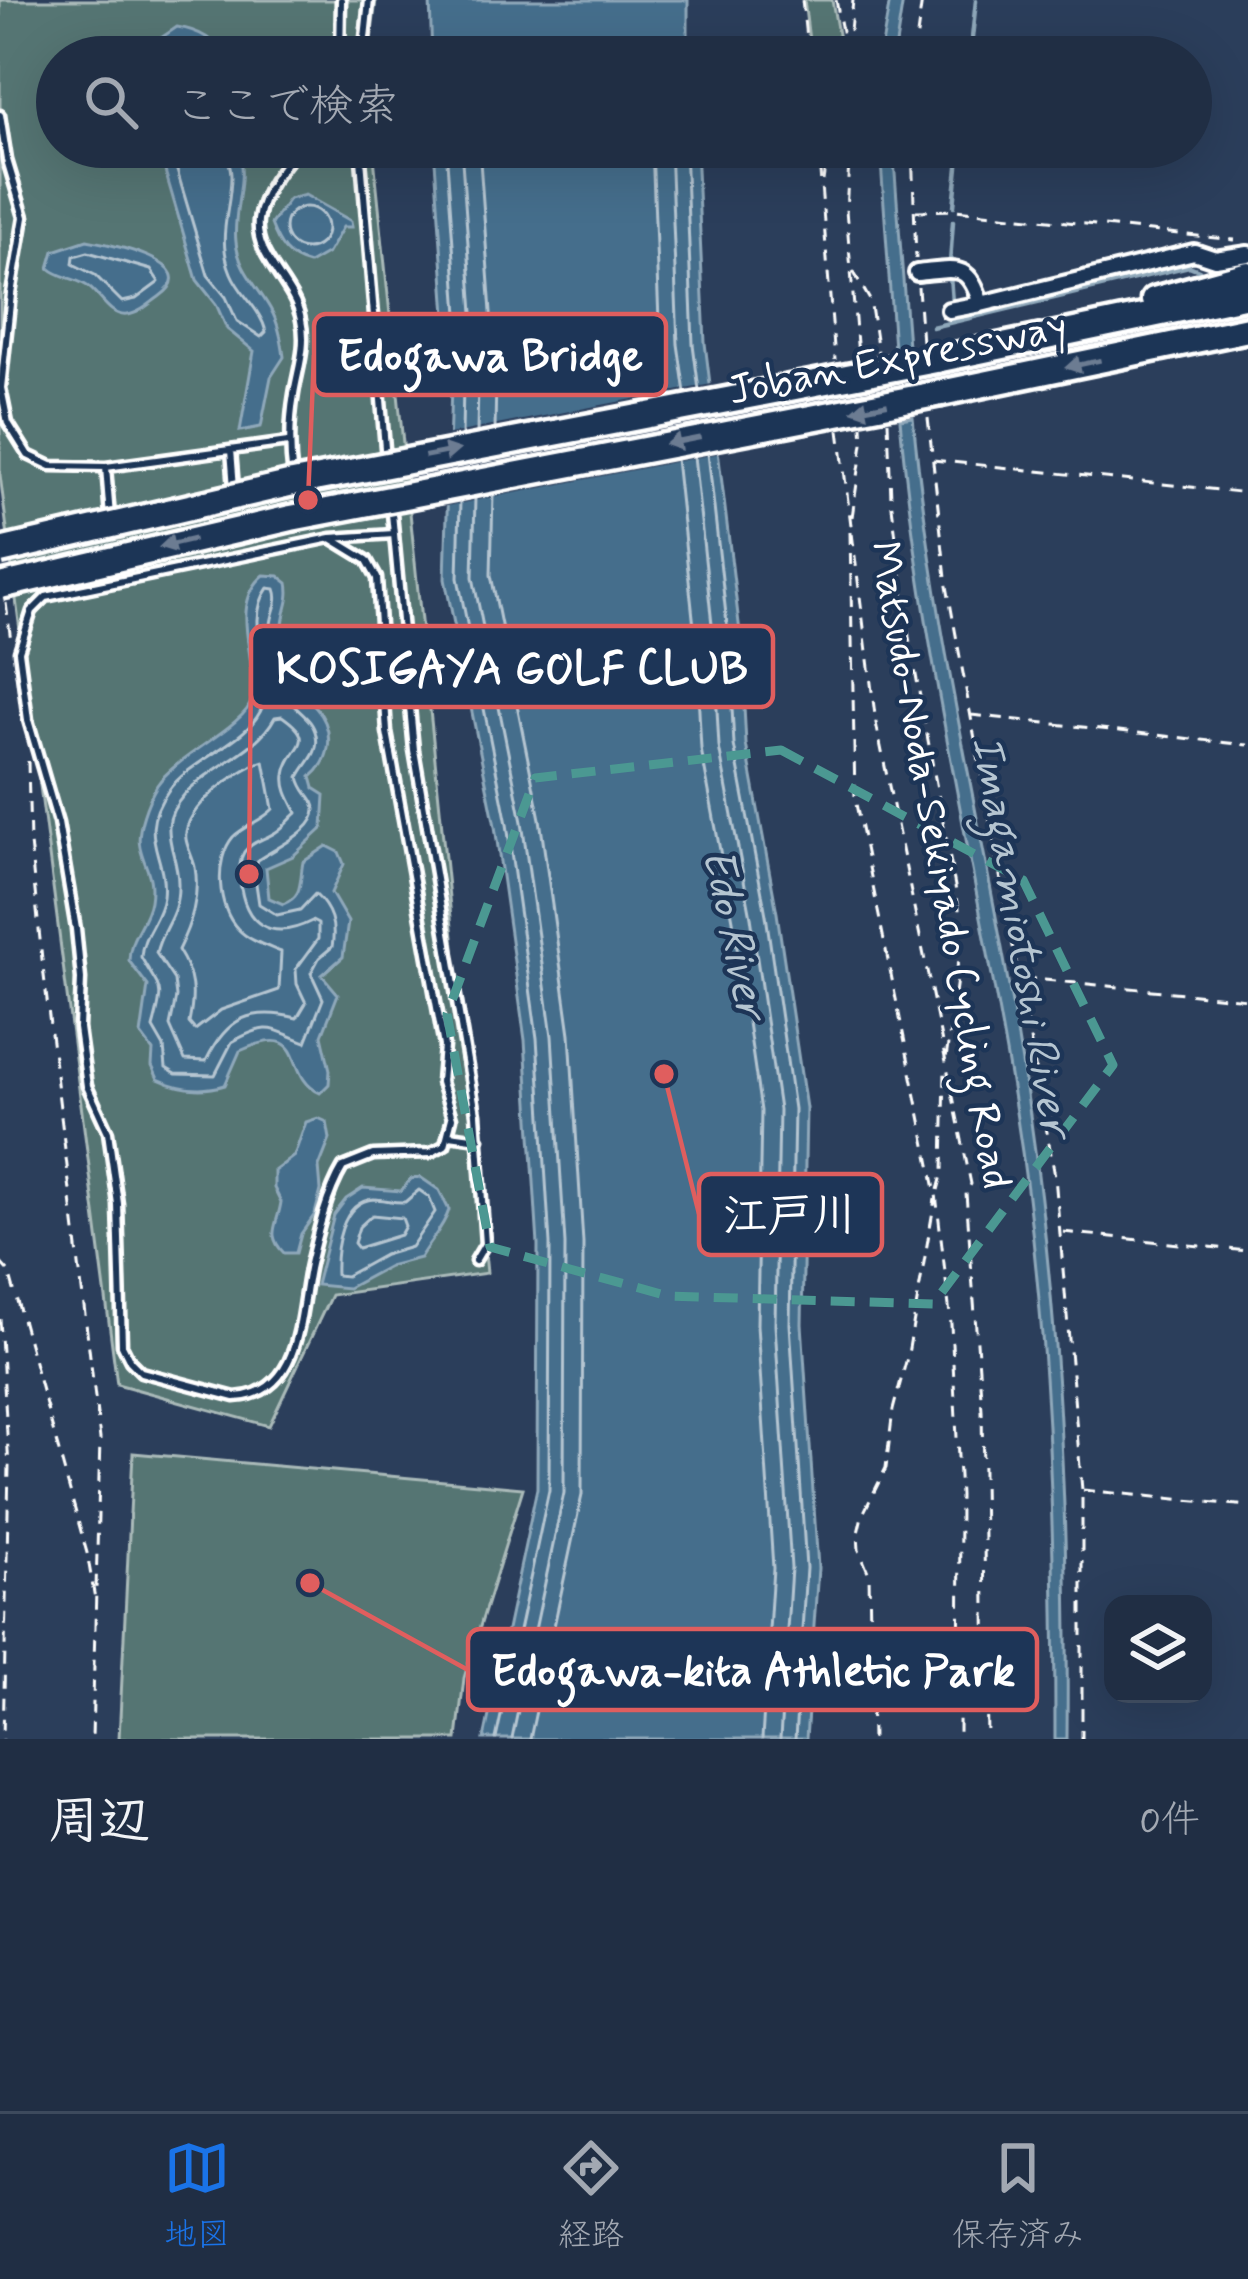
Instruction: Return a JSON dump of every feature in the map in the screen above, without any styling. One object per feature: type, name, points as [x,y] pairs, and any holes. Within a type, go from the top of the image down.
[{"type":"highway","points":[[967,354],[1247,260]]},
{"type":"highway","name":"Joban Expressway","points":[[0,551],[292,483],[967,354],[1248,295]]},
{"type":"highway","name":"Joban Expressway","points":[[0,586],[314,513],[1248,331]]},
{"type":"street","points":[[949,310],[1194,252],[1215,259],[1247,260]]},
{"type":"street","points":[[917,273],[956,269],[967,273],[981,304]]},
{"type":"lane","points":[[340,36],[341,0]]},
{"type":"lane","points":[[365,36],[369,0]]},
{"type":"lane","points":[[0,116],[24,217],[2,372],[8,423],[28,455],[63,467],[106,467],[288,442]]},
{"type":"lane","points":[[284,168],[258,218],[259,244],[288,285],[302,321],[302,357],[288,442],[301,520]]},
{"type":"lane","points":[[362,168],[388,474]]},
{"type":"lane","points":[[231,450],[235,532]]},
{"type":"lane","points":[[106,467],[111,536]]},
{"type":"lane","points":[[390,494],[414,750],[479,1139],[485,1244],[475,1261]]},
{"type":"lane","points":[[331,538],[367,560],[377,578],[387,732],[444,1046],[441,1082],[451,1106],[449,1135],[445,1145],[430,1153],[373,1155],[343,1167],[310,1262],[305,1308],[289,1362],[267,1388],[236,1397],[154,1377],[130,1361],[119,1327],[118,1204],[108,1132],[87,1086],[79,1028],[76,929],[58,823],[28,720],[19,651],[32,611],[46,597],[331,538],[394,534]]},
{"type":"lane","points":[[113,559],[115,582]]},
{"type":"lane","points":[[449,1135],[479,1139]]},
{"type":"path","points":[[802,0],[806,36]]},
{"type":"path","points":[[836,0],[843,36]]},
{"type":"path","points":[[849,36],[853,0]]},
{"type":"path","points":[[917,36],[922,0]]},
{"type":"path","points":[[820,168],[836,376]]},
{"type":"path","points":[[822,190],[825,168]]},
{"type":"path","points":[[849,168],[846,210],[852,270],[870,300],[880,365]]},
{"type":"path","points":[[913,168],[922,356]]},
{"type":"path","points":[[914,211],[956,210],[1247,260]]},
{"type":"path","points":[[872,1739],[869,1574],[857,1534],[886,1468],[893,1410],[943,1172],[946,1062],[956,996],[959,908],[915,676],[891,499],[886,408]]},
{"type":"path","points":[[928,418],[946,586],[1021,978],[1061,1232],[1082,1490],[1082,1739]]},
{"type":"path","name":"Matsudo-Noda-Sekiyado Cycling Road","points":[[838,422],[876,723],[970,1184],[966,1193],[982,1410],[987,1739]]},
{"type":"path","points":[[931,460],[1248,493]]},
{"type":"path","points":[[850,522],[855,799],[936,1194],[956,1405],[959,1739]]},
{"type":"path","points":[[971,716],[1248,745]]},
{"type":"path","points":[[28,751],[30,842],[42,959],[100,1439],[92,1739]]},
{"type":"path","points":[[1021,978],[1248,999]]},
{"type":"path","points":[[1061,1232],[1248,1251]]},
{"type":"path","points":[[0,1262],[9,1272],[87,1553],[97,1610]]},
{"type":"path","points":[[0,1319],[9,1467],[3,1739]]},
{"type":"path","points":[[1082,1490],[1248,1506]]},
{"type":"highlighted area","points":[[781,750],[1023,880],[1113,1065],[933,1304],[668,1296],[490,1247],[447,1014],[535,778]]},
{"type":"green space","points":[[0,0],[376,0],[372,36],[36,36],[36,168],[375,168],[487,1273],[331,1295],[269,1426],[117,1384],[0,475]]},
{"type":"green space","points":[[804,0],[832,0],[838,36],[808,36]]},
{"type":"green space","points":[[133,1453],[523,1488],[464,1678],[457,1739],[119,1739]]},
{"type":"water","points":[[430,0],[688,0],[688,36],[431,36]]},
{"type":"water","points":[[890,0],[903,0],[897,36],[884,36]]},
{"type":"water","points":[[177,27],[204,36],[164,36]]},
{"type":"water","points":[[164,168],[241,168],[235,230],[238,252],[274,315],[284,357],[271,377],[261,427],[240,431],[254,351],[227,329],[216,304],[197,280]]},
{"type":"water","name":"Edo River","points":[[436,168],[697,168],[705,343],[740,632],[746,744],[806,1108],[802,1324],[818,1568],[806,1739],[484,1739],[537,1488],[538,1245],[525,1040],[495,826],[445,579],[451,385]]},
{"type":"water","points":[[881,168],[895,168],[908,346],[894,349]]},
{"type":"water","points":[[305,195],[351,221],[352,227],[343,227],[328,253],[309,264],[285,250],[271,224],[289,199]]},
{"type":"water","points":[[87,240],[150,257],[172,274],[171,285],[136,313],[116,313],[85,284],[49,268],[54,251]]},
{"type":"water","points":[[913,417],[936,592],[1016,1027],[1049,1270],[1066,1582],[1067,1739],[1055,1739],[1048,1424],[1027,1190],[909,506],[900,419]]},
{"type":"water","points":[[264,575],[279,576],[288,583],[283,630],[290,664],[300,696],[322,716],[328,735],[327,753],[311,777],[314,788],[325,795],[323,828],[293,856],[266,868],[269,898],[283,904],[294,897],[303,862],[327,846],[339,852],[344,864],[331,893],[348,922],[343,957],[322,975],[338,994],[322,1035],[330,1070],[329,1084],[320,1093],[308,1085],[286,1045],[277,1042],[240,1051],[225,1085],[191,1088],[158,1079],[152,1066],[153,1051],[141,1035],[148,986],[129,961],[151,892],[139,840],[144,815],[166,774],[238,719],[252,699],[246,618],[253,588]]},
{"type":"water","points":[[318,1118],[327,1122],[330,1139],[319,1167],[321,1190],[315,1214],[301,1234],[296,1253],[284,1253],[274,1235],[281,1202],[274,1188],[274,1171],[294,1156],[306,1122]]},
{"type":"water","points":[[420,1177],[439,1190],[449,1210],[420,1258],[389,1266],[348,1288],[316,1285],[334,1215],[346,1199],[363,1188],[401,1191],[410,1179]]},
{"type":"pier","points":[[717,383],[726,452],[442,507],[444,435]]},
{"type":"waterway","points":[[972,36],[976,0]]},
{"type":"waterway","points":[[954,206],[958,168]]},
{"type":"waterway","points":[[950,263],[953,221]]},
{"type":"waterway","points":[[932,327],[1189,266],[1199,270],[1202,280]]},
{"type":"waterway","points":[[950,276],[952,302]]},
{"type":"place","name":"Edogawa Bridge","points":[[308,500]]},
{"type":"place","name":"KOSIGAYA GOLF CLUB","points":[[249,874]]},
{"type":"place","name":"江戸川","points":[[664,1074]]},
{"type":"place","name":"Edogawa-kita Athletic Park","points":[[310,1583]]},
{"type":"water label","name":"Imagamiotoshi River","points":[[1020,936]]}]
